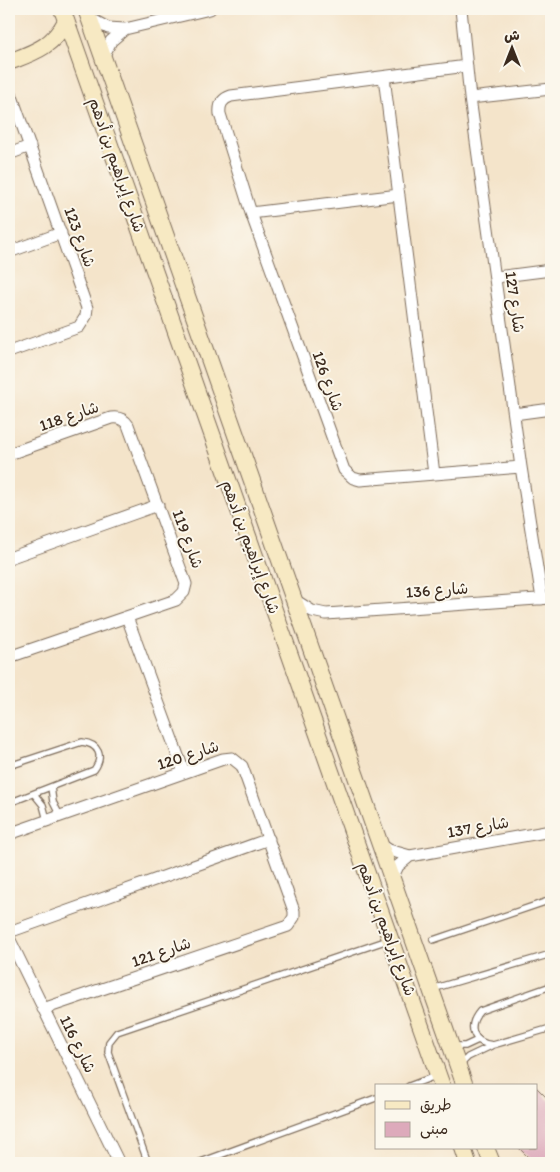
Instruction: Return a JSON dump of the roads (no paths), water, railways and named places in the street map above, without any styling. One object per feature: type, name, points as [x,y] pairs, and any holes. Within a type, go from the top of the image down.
[{"type":"street","points":[[87,11],[93,20],[108,28],[124,29],[210,9]]},
{"type":"street","name":"شارع 127","points":[[461,9],[470,98],[521,467],[546,599]]},
{"type":"street","name":"شارع إبراهيم بن أدهم","points":[[87,11],[464,1084]]},
{"type":"street","points":[[9,62],[49,44],[58,34],[64,15]]},
{"type":"street","name":"شارع إبراهيم بن أدهم","points":[[64,15],[440,1080]]},
{"type":"street","points":[[103,57],[111,41],[124,29]]},
{"type":"street","points":[[49,44],[62,48],[79,58]]},
{"type":"street","name":"شارع 126","points":[[467,66],[230,96],[220,105],[220,114],[252,213],[344,470],[360,480],[521,467]]},
{"type":"street","points":[[384,77],[434,474]]},
{"type":"street","name":"شارع 123","points":[[9,88],[86,303],[87,312],[79,326],[9,352]]},
{"type":"street","points":[[470,98],[551,89]]},
{"type":"street","points":[[9,154],[30,146]]},
{"type":"street","points":[[252,213],[399,195]]},
{"type":"street","points":[[9,252],[61,233]]},
{"type":"street","points":[[496,277],[551,270]]},
{"type":"street","points":[[169,316],[176,318],[184,317],[192,307]]},
{"type":"street","points":[[181,349],[187,337],[198,336],[203,340]]},
{"type":"street","points":[[514,414],[551,409]]},
{"type":"street","name":"شارع 118","points":[[9,454],[111,418]]},
{"type":"street","name":"شارع 119","points":[[9,658],[176,600],[182,595],[185,588],[186,580],[128,424],[121,419],[111,418]]},
{"type":"street","points":[[9,558],[158,505]]},
{"type":"street","name":"شارع 136","points":[[294,600],[312,611],[326,614],[546,599]]},
{"type":"street","points":[[306,634],[315,619],[326,614]]},
{"type":"street","points":[[127,617],[184,772]]},
{"type":"street","name":"شارع 120","points":[[9,834],[223,759],[236,760],[242,766],[294,911],[294,916],[288,926]]},
{"type":"street","name":"شارع 137","points":[[380,844],[389,850],[410,856],[551,831]]},
{"type":"street","points":[[9,932],[269,839]]},
{"type":"street","points":[[392,879],[398,866],[410,856]]},
{"type":"street","name":"شارع 121","points":[[43,1009],[288,926]]},
{"type":"street","name":"شارع 116","points":[[9,938],[119,1163]]},
{"type":"street","points":[[464,1150],[468,1163]]},
{"type":"street","points":[[487,1150],[492,1163]]},
{"type":"lane","points":[[9,766],[82,742],[90,743],[100,755],[99,763],[94,770],[9,803]]},
{"type":"lane","points":[[51,787],[53,802],[60,816]]},
{"type":"lane","points":[[34,794],[43,806],[47,820]]},
{"type":"lane","points":[[433,940],[551,900]]},
{"type":"lane","points":[[148,1163],[108,1052],[109,1042],[117,1032],[390,939]]},
{"type":"lane","points":[[430,990],[551,954]]},
{"type":"lane","points":[[493,1045],[485,1045],[478,1040],[474,1033],[472,1025],[480,1011],[551,986]]},
{"type":"lane","points":[[459,1069],[465,1060],[493,1045],[551,1028]]},
{"type":"lane","points":[[451,1046],[465,1046],[478,1040]]},
{"type":"lane","points":[[419,1084],[440,1080]]},
{"type":"lane","points":[[198,1163],[375,1098]]}]
